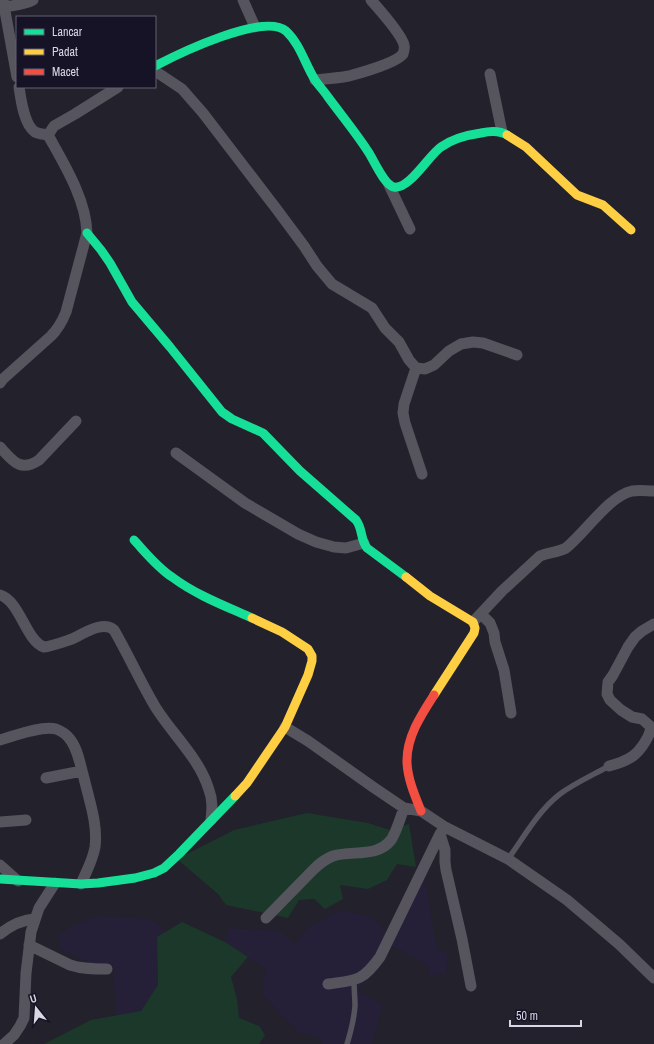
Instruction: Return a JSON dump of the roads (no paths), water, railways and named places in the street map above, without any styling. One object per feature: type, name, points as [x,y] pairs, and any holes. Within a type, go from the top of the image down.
[{"type":"street","points":[[16,71],[4,3],[22,4],[33,0]]},
{"type":"street","points":[[243,0],[255,26]]},
{"type":"street","points":[[315,80],[348,76],[364,72],[395,60],[403,54],[404,45],[401,37],[371,0]]},
{"type":"street","points":[[156,65],[205,42],[255,26],[278,26],[288,33],[315,80],[363,144],[389,185],[410,229]]},
{"type":"street","points":[[156,72],[182,89],[203,113],[332,284],[372,308],[385,328],[399,342],[409,360],[416,368],[425,370],[434,365],[449,351],[461,344],[473,342],[483,343],[517,355]]},
{"type":"street","points":[[490,74],[502,132]]},
{"type":"street","points":[[19,88],[24,113],[29,125],[36,133],[48,135]]},
{"type":"street","points":[[48,135],[54,126],[116,88]]},
{"type":"street","points":[[389,185],[394,188],[403,185],[410,180],[431,154],[447,142],[487,132],[502,132],[526,147],[577,195],[581,198],[602,205],[631,230]]},
{"type":"street","points":[[1,380],[51,336],[63,321],[87,233],[87,224],[81,201],[71,177],[48,135]]},
{"type":"street","points":[[87,233],[110,263],[132,302],[222,412],[232,419],[263,434],[300,471],[356,520],[360,524],[364,543],[371,551],[430,596],[473,622],[475,628],[474,633],[431,700],[410,738],[407,761],[410,782],[421,811],[442,831],[508,859],[567,900],[619,944],[654,978]]},
{"type":"street","points":[[416,368],[404,404],[403,413],[422,474]]},
{"type":"street","points":[[0,447],[14,463],[21,466],[32,464],[39,460],[76,421]]},
{"type":"street","points":[[176,453],[245,503],[298,534],[316,542],[334,547],[346,548],[364,543]]},
{"type":"street","points":[[473,622],[502,591],[540,556],[558,552],[566,548],[602,511],[620,496],[632,491],[654,491]]},
{"type":"street","points":[[0,879],[55,883],[98,883],[135,878],[158,871],[172,862],[247,783],[285,727],[312,665],[310,651],[298,642],[264,623],[186,588],[156,564],[134,540]]},
{"type":"street","points":[[0,595],[9,600],[35,640],[44,647],[62,642],[96,628],[106,626],[114,630],[156,708],[186,748],[204,777],[211,798],[212,820]]},
{"type":"street","points":[[481,614],[490,623],[494,633],[495,642],[504,670],[511,713]]},
{"type":"street","points":[[609,766],[634,756],[650,733],[651,727],[642,719],[632,717],[610,700],[607,694],[607,688],[608,682],[635,637],[654,624]]},
{"type":"street","points":[[285,727],[308,741],[404,808],[421,811]]},
{"type":"street","points":[[0,740],[31,731],[46,729],[55,729],[63,732],[70,738],[79,759],[91,805],[95,836],[95,847],[92,859],[81,884]]},
{"type":"street","points":[[46,778],[82,770]]},
{"type":"street","points":[[266,918],[312,870],[326,859],[334,856],[365,853],[384,847],[393,838],[404,808]]},
{"type":"street","points":[[0,822],[26,820]]},
{"type":"street","points":[[328,984],[359,979],[368,972],[380,957],[442,831]]},
{"type":"street","points":[[442,831],[446,870],[471,986]]},
{"type":"street","points":[[0,866],[18,881]]},
{"type":"street","points":[[4,1044],[14,1034],[24,1018],[31,932],[35,919],[55,883]]},
{"type":"street","points":[[0,934],[14,924],[25,920],[35,919]]},
{"type":"street","points":[[29,945],[70,965],[84,969],[107,970]]},
{"type":"lane","points":[[508,859],[550,803],[579,782],[609,766]]},
{"type":"lane","points":[[347,1044],[354,1015],[354,981]]}]
